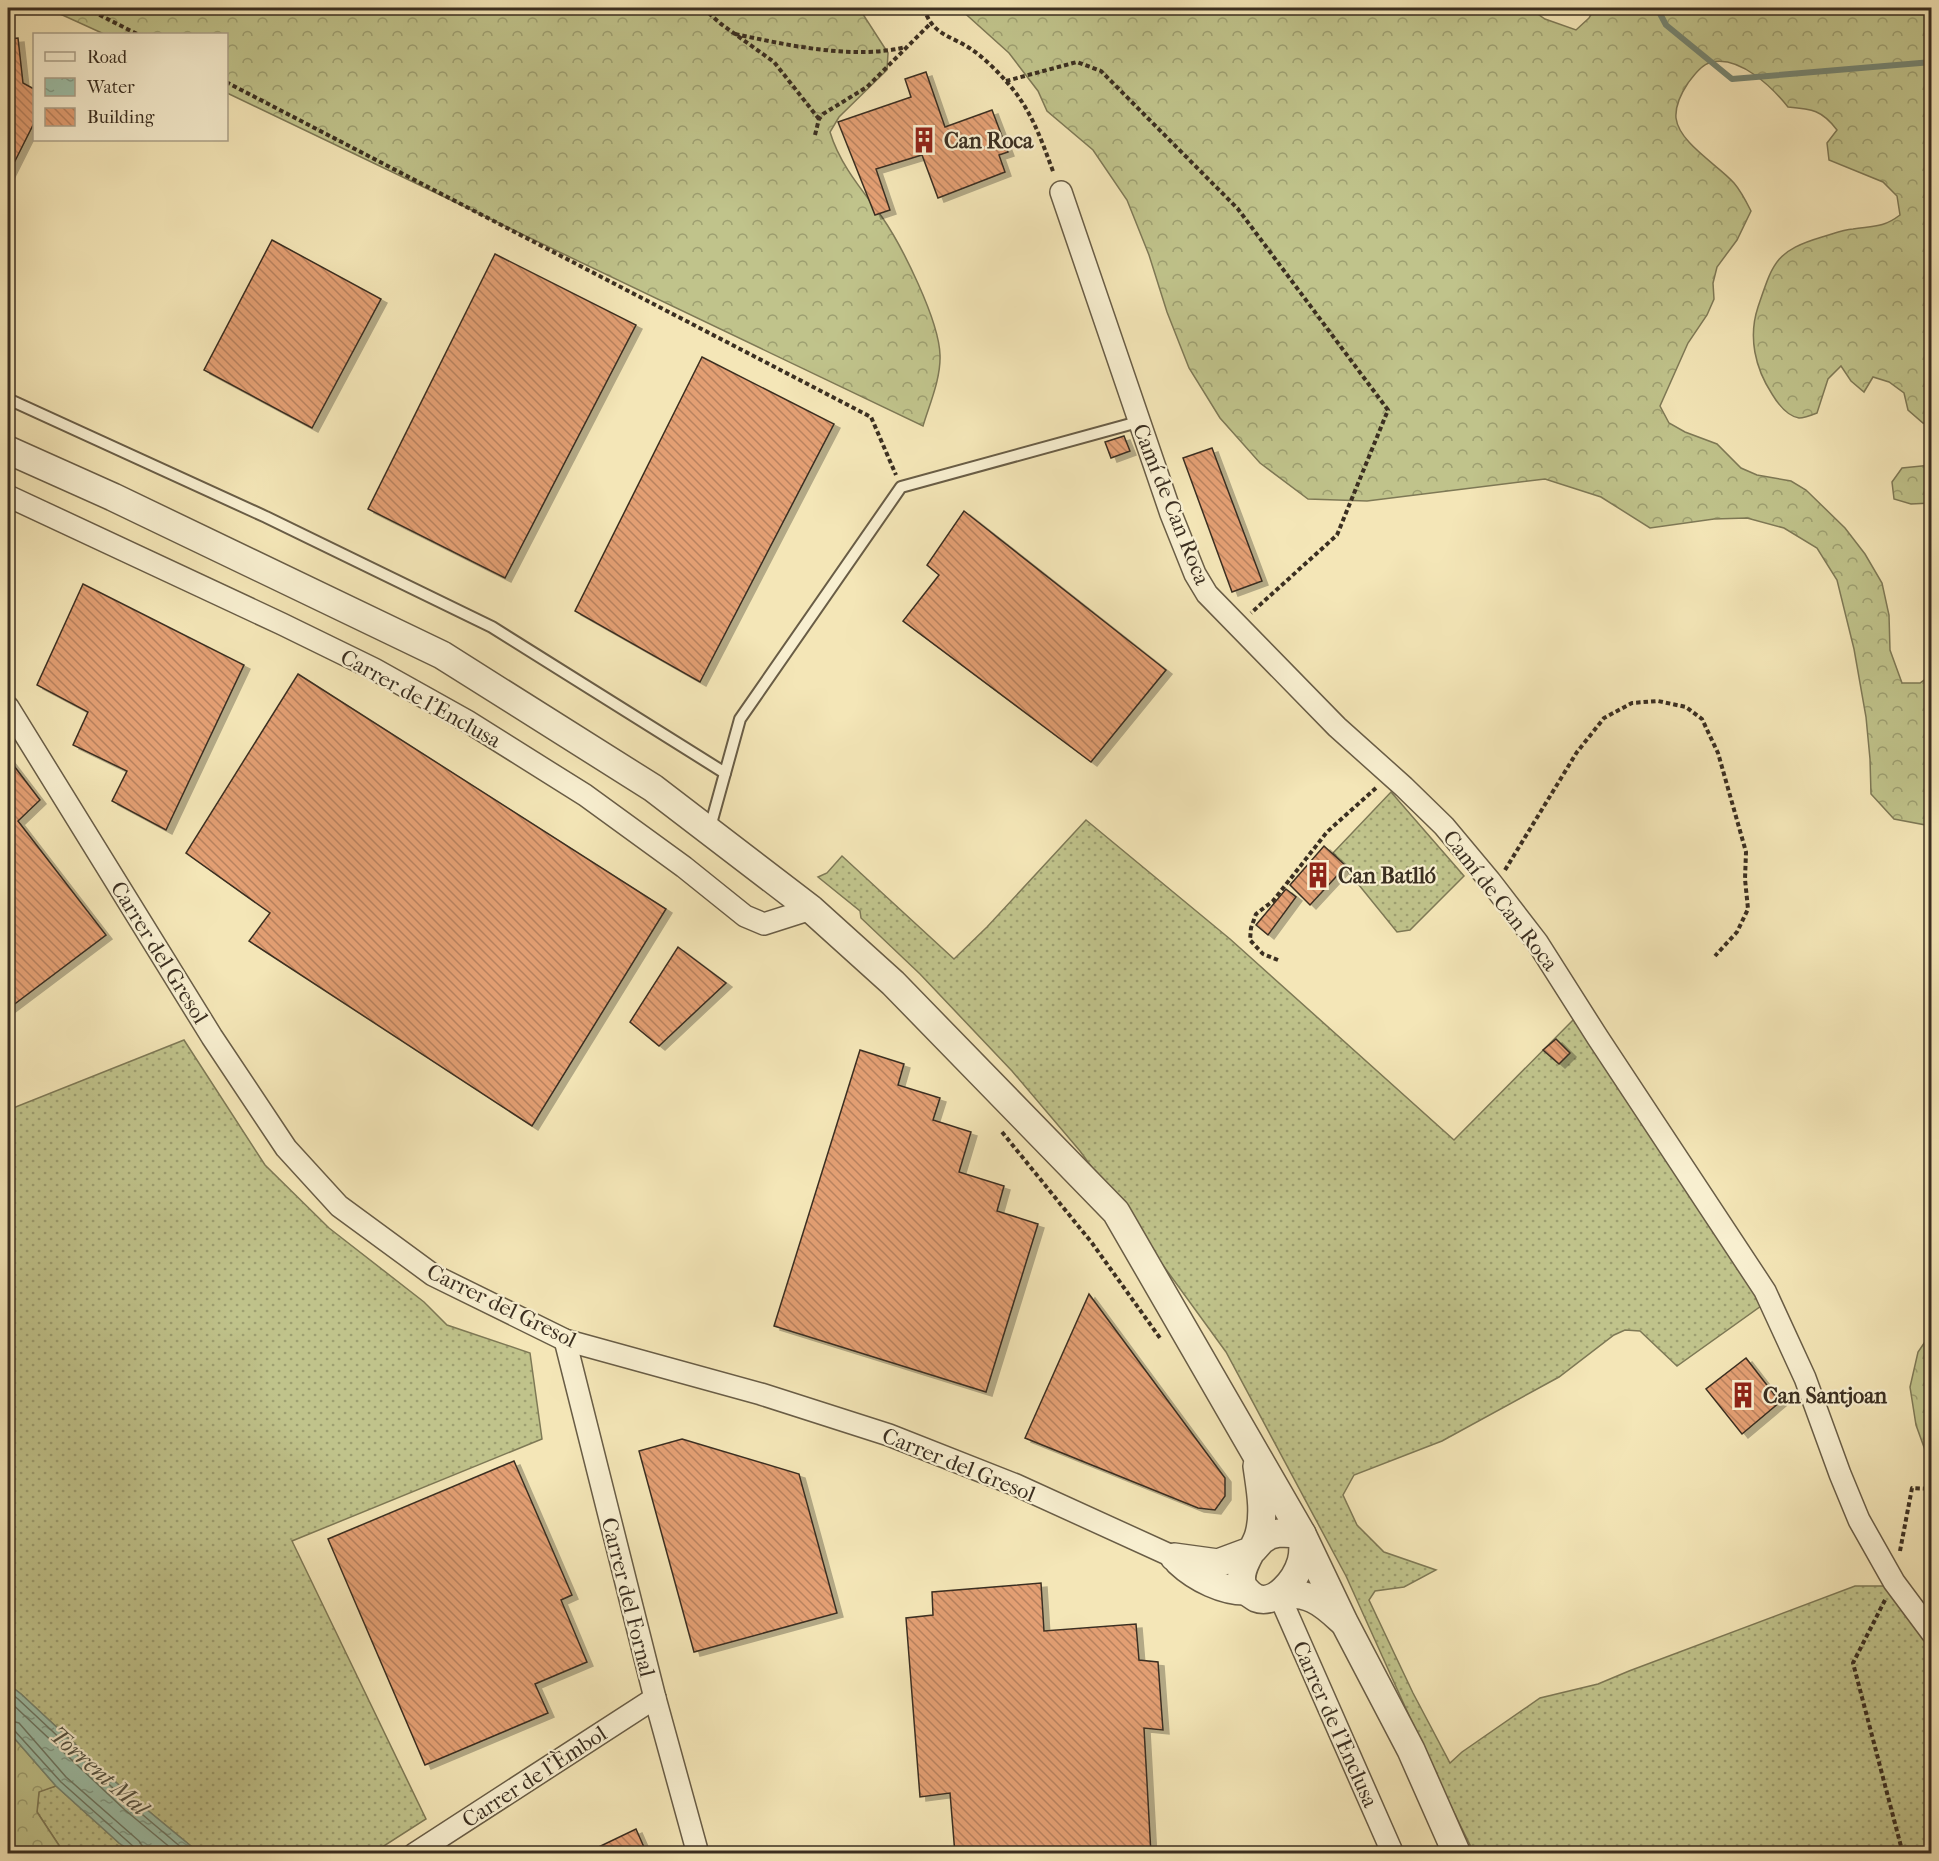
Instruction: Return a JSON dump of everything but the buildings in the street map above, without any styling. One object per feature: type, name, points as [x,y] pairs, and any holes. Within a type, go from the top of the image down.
[{"type":"street","name":"Camí de Can Roca","points":[[1061,192],[1171,514],[1196,574],[1207,594],[1337,728],[1444,826],[1490,881],[1557,971],[1595,1033],[1765,1291],[1805,1378],[1859,1520],[1894,1582],[1932,1633]]},
{"type":"street","points":[[8,450],[442,655],[653,788],[811,909],[893,983],[1116,1212],[1302,1534],[1344,1622],[1411,1750],[1457,1854]]},
{"type":"street","name":"Carrer de l'Enclusa","points":[[8,496],[374,669],[467,721],[585,795],[684,867],[744,916],[764,924],[811,909]]},
{"type":"street","name":"Carrer del Gresol","points":[[8,707],[206,1027],[286,1148],[339,1206],[433,1275],[565,1340],[761,1395],[890,1435],[1016,1485],[1174,1557]]},
{"type":"street","name":"Carrer del Fornal","points":[[565,1340],[655,1698],[698,1854]]},
{"type":"street","points":[[1253,1550],[1262,1520],[1256,1452]]},
{"type":"street","points":[[1302,1534],[1279,1533],[1263,1540],[1253,1550],[1244,1565],[1243,1586],[1259,1599],[1296,1593],[1307,1595],[1328,1607],[1344,1622]]},
{"type":"street","points":[[1279,1595],[1300,1565],[1303,1552],[1302,1534]]},
{"type":"street","points":[[1174,1557],[1218,1563],[1253,1550]]},
{"type":"street","points":[[1174,1557],[1188,1571],[1203,1579],[1234,1592],[1247,1591]]},
{"type":"street","name":"Carrer de l'Enclusa","points":[[1279,1595],[1393,1854]]},
{"type":"street","name":"Carrer de l'Èmbol","points":[[414,1854],[655,1698]]},
{"type":"lane","points":[[8,399],[266,517],[492,627],[725,773]]},
{"type":"lane","points":[[708,831],[740,720],[901,487],[1138,422]]},
{"type":"path","points":[[86,8],[135,33]]},
{"type":"path","points":[[703,8],[774,62],[819,118]]},
{"type":"path","points":[[924,8],[931,23],[941,33],[972,49],[1005,81],[1030,113],[1061,192]]},
{"type":"path","points":[[815,135],[819,118],[831,108],[867,87],[931,23]]},
{"type":"path","points":[[735,34],[837,50],[877,52],[906,47]]},
{"type":"path","points":[[1005,81],[1077,62],[1101,71],[1238,209],[1389,410],[1337,535],[1238,625]]},
{"type":"path","points":[[228,83],[871,417],[901,487]]},
{"type":"path","points":[[1490,881],[1503,874],[1577,752],[1605,718],[1632,703],[1658,700],[1686,707],[1702,719],[1718,753],[1746,852],[1745,879],[1748,909],[1737,932],[1715,956]]},
{"type":"path","points":[[1278,960],[1263,954],[1250,940],[1256,914],[1273,901],[1328,832],[1391,776]]},
{"type":"path","points":[[1000,1129],[1092,1244],[1161,1339]]},
{"type":"path","points":[[1903,1854],[1853,1663],[1894,1582],[1912,1488],[1932,1489]]},
{"type":"green space","points":[[47,8],[859,8],[888,53],[887,70],[839,117],[830,132],[846,166],[882,217],[899,246],[918,284],[933,323],[938,340],[940,364],[923,426],[228,93],[228,33],[102,33]]},
{"type":"green space","points":[[959,8],[1529,8],[1545,19],[1576,30],[1589,18],[1595,8],[1931,8],[1931,426],[1923,423],[1908,410],[1904,393],[1889,382],[1873,377],[1864,392],[1851,381],[1841,366],[1828,379],[1817,413],[1806,417],[1795,417],[1787,412],[1777,402],[1766,384],[1755,352],[1755,318],[1772,269],[1778,261],[1785,254],[1806,242],[1845,230],[1883,224],[1900,215],[1897,196],[1883,182],[1829,160],[1827,143],[1837,130],[1826,118],[1810,110],[1788,107],[1764,82],[1744,68],[1723,61],[1708,63],[1693,77],[1679,99],[1676,118],[1691,145],[1734,183],[1751,211],[1737,240],[1717,267],[1713,283],[1714,299],[1707,315],[1688,343],[1660,406],[1669,423],[1685,432],[1717,444],[1741,468],[1757,475],[1791,481],[1806,490],[1845,528],[1865,554],[1882,583],[1889,615],[1890,650],[1902,683],[1920,683],[1931,675],[1931,826],[1894,819],[1871,794],[1866,717],[1854,649],[1837,580],[1817,548],[1784,528],[1747,518],[1714,519],[1650,528],[1601,497],[1545,479],[1367,501],[1308,499],[1260,463],[1220,418],[1189,368],[1127,200],[1093,150],[1047,111],[1038,91],[1009,53]]},
{"type":"green space","points":[[1931,465],[1931,503],[1911,504],[1894,499],[1892,482],[1902,468]]},
{"type":"green space","points":[[1391,792],[1464,876],[1410,930],[1397,932],[1333,853]]},
{"type":"green space","points":[[1086,820],[1230,939],[1454,1140],[1579,1014],[1741,1268],[1761,1306],[1677,1366],[1640,1331],[1625,1330],[1614,1335],[1559,1377],[1442,1441],[1354,1475],[1343,1495],[1357,1525],[1384,1552],[1436,1570],[1404,1587],[1375,1591],[1369,1600],[1413,1693],[1450,1763],[1462,1752],[1540,1698],[1598,1684],[1855,1586],[1888,1586],[1931,1642],[1931,1853],[1474,1853],[1440,1784],[1346,1576],[1226,1352],[1080,1151],[1012,1071],[920,974],[861,918],[860,911],[818,877],[827,873],[842,856],[954,959],[987,927]]},
{"type":"green space","points":[[184,1040],[265,1165],[329,1228],[424,1302],[447,1325],[530,1353],[542,1439],[292,1541],[426,1819],[373,1853],[196,1853],[8,1684],[8,1110]]},
{"type":"green space","points":[[1931,1333],[1931,1481],[1929,1461],[1916,1425],[1910,1387],[1918,1352]]},
{"type":"green space","points":[[8,1731],[56,1786],[39,1792],[37,1812],[64,1853],[8,1853]]},
{"type":"green space","points":[[56,1786],[119,1843],[134,1853],[64,1853],[37,1812],[39,1791]]},
{"type":"water","name":"Torrent Mal","points":[[8,1684],[196,1853],[134,1853],[119,1843],[56,1786],[8,1731]]},
{"type":"waterway","points":[[1657,8],[1666,25],[1732,79],[1932,62]]},
{"type":"place","name":"Can Roca","points":[[924,140]]},
{"type":"place","name":"Can Batlló","points":[[1318,875]]},
{"type":"place","name":"Can Santjoan","points":[[1743,1395]]}]
